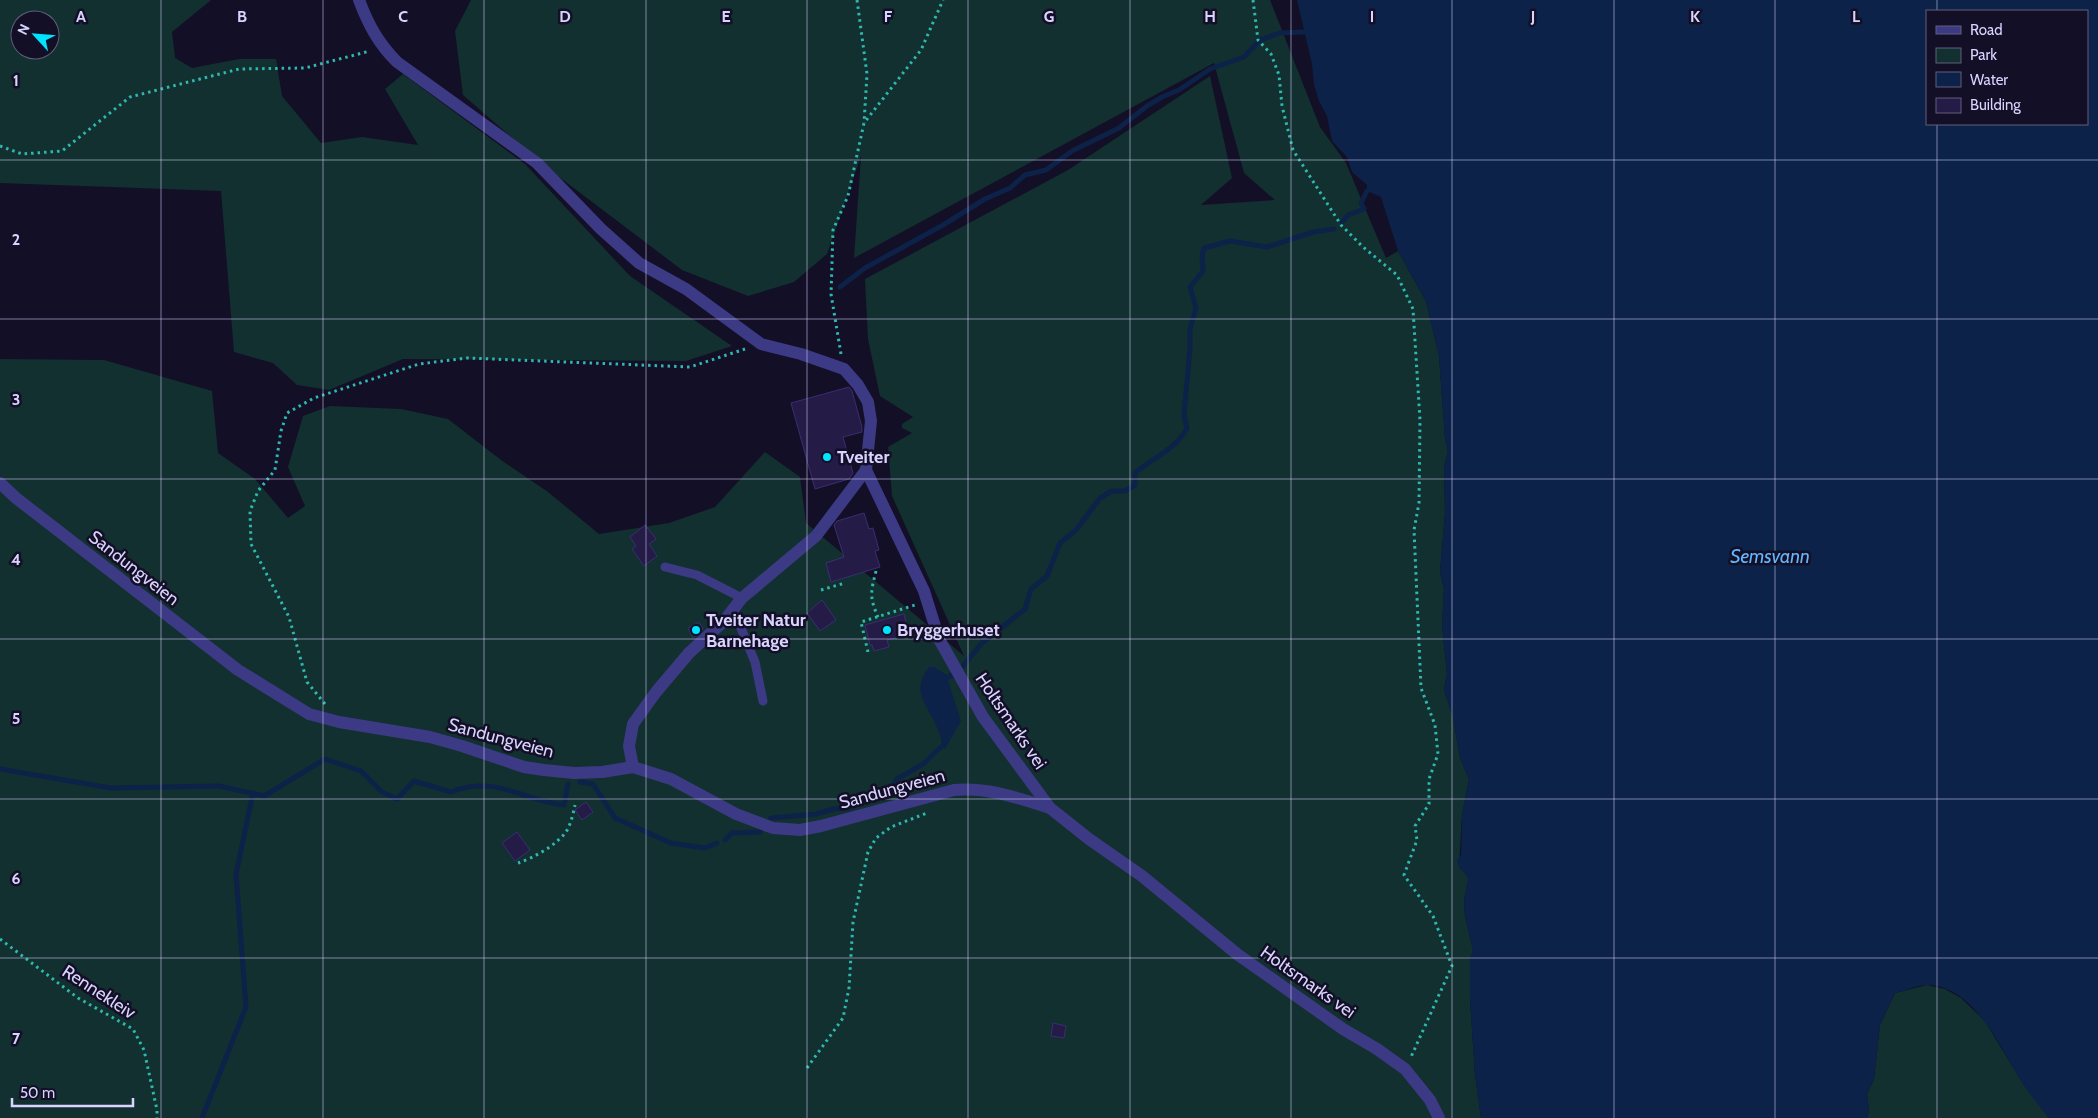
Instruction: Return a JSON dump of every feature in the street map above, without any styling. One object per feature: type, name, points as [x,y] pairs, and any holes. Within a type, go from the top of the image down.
[{"type":"street","points":[[359,0],[370,28],[382,47],[396,62],[537,163],[601,229],[639,263],[686,289],[761,344],[801,354],[844,369],[858,385],[868,402],[871,421],[866,470],[816,536],[742,598],[724,621],[688,653],[656,692],[633,724],[629,746],[633,767]]},
{"type":"street","name":"Holtsmarks vei","points":[[866,470],[924,591],[939,638],[952,662],[983,717],[1050,808],[1142,876],[1259,970],[1343,1029],[1377,1048],[1406,1069],[1430,1100],[1439,1118]]},
{"type":"street","name":"Sandungveien","points":[[0,483],[16,498],[238,670],[309,714],[340,722],[430,737],[524,766],[544,770],[574,773],[602,772],[633,767],[671,779],[736,814],[773,828],[800,830],[821,826],[954,790],[971,788],[991,790],[1050,808]]},
{"type":"lane","points":[[665,567],[697,575],[742,598]]},
{"type":"lane","points":[[733,609],[756,662],[763,701]]},
{"type":"path","points":[[844,369],[831,294],[832,230],[848,196],[864,123],[867,74],[857,0]]},
{"type":"path","points":[[864,123],[921,50],[943,0]]},
{"type":"path","points":[[1253,0],[1258,40],[1271,54],[1280,75],[1282,106],[1293,150],[1341,225],[1363,247],[1397,275],[1413,309],[1420,420],[1419,503],[1414,530],[1421,688],[1435,725],[1438,754],[1429,779],[1430,804],[1415,826],[1417,840],[1404,875],[1434,916],[1452,966],[1406,1069]]},
{"type":"path","points":[[0,146],[22,154],[62,151],[130,97],[239,68],[305,68],[382,47]]},
{"type":"path","points":[[340,722],[307,682],[289,617],[251,544],[250,511],[258,491],[275,470],[281,431],[287,413],[314,398],[419,364],[467,358],[690,367],[761,344]]},
{"type":"path","points":[[876,571],[871,602],[878,617]]},
{"type":"path","points":[[821,590],[845,583]]},
{"type":"path","points":[[868,652],[861,622],[903,609]]},
{"type":"path","points":[[518,863],[527,860],[555,842],[566,832],[575,805]]},
{"type":"path","points":[[807,1068],[843,1018],[849,988],[853,922],[868,852],[876,838],[891,827],[936,810]]},
{"type":"path","name":"Rennekleiv","points":[[0,939],[78,998],[132,1029],[144,1050],[157,1110],[157,1118]]},
{"type":"green space","points":[[0,0],[211,0],[172,32],[175,58],[192,68],[239,59],[276,59],[282,96],[321,143],[362,137],[418,145],[385,89],[403,74],[525,164],[630,276],[732,346],[686,361],[403,359],[329,390],[297,385],[273,363],[234,352],[221,191],[0,183]]},
{"type":"green space","points":[[471,0],[1270,0],[1320,127],[1346,163],[1386,258],[1398,251],[1426,301],[1439,356],[1445,438],[1448,452],[1444,466],[1445,513],[1440,572],[1444,589],[1442,626],[1447,673],[1444,690],[1453,717],[1460,758],[1469,779],[1462,815],[1459,867],[1469,878],[1464,900],[1465,916],[1473,950],[1470,960],[1470,998],[1475,1075],[1481,1118],[0,1118],[0,359],[104,360],[212,391],[218,453],[255,479],[288,518],[305,506],[288,467],[303,416],[330,406],[401,409],[448,419],[501,460],[548,492],[599,534],[669,523],[715,507],[765,452],[800,477],[806,523],[964,656],[892,496],[888,447],[912,433],[902,428],[902,424],[913,417],[880,396],[868,339],[865,279],[1068,170],[1210,76],[1232,178],[1201,205],[1275,200],[1244,173],[1214,63],[854,258],[861,156],[827,254],[794,282],[748,296],[682,270],[542,164],[463,95],[455,31]]},
{"type":"green space","points":[[1927,985],[1945,989],[1961,998],[1984,1020],[2024,1085],[2049,1118],[1867,1118],[1869,1110],[1867,1094],[1874,1079],[1880,1025],[1895,993]]},
{"type":"water","name":"Semsvann","points":[[1297,0],[2098,0],[2098,1118],[2049,1118],[2026,1088],[1985,1022],[1973,1008],[1945,988],[1928,985],[1895,993],[1880,1025],[1874,1079],[1867,1094],[1869,1110],[1867,1118],[1481,1118],[1475,1075],[1470,998],[1470,960],[1473,950],[1465,916],[1464,900],[1468,878],[1459,867],[1457,860],[1461,855],[1462,815],[1469,779],[1460,758],[1453,717],[1444,690],[1447,673],[1442,626],[1444,589],[1440,572],[1445,513],[1444,466],[1448,452],[1445,438],[1439,356],[1426,301],[1398,251],[1381,197],[1367,191],[1367,185],[1352,172],[1347,157],[1332,141],[1327,116],[1319,101],[1314,85],[1312,64]]},
{"type":"water","points":[[929,667],[934,667],[947,675],[952,671],[955,678],[951,678],[948,681],[961,721],[945,749],[921,692],[923,676]]},
{"type":"building","name":"Tveiter","points":[[849,387],[852,391],[862,427],[862,432],[843,437],[853,473],[849,479],[815,489],[791,403]]},
{"type":"building","points":[[864,513],[869,529],[873,528],[879,550],[875,551],[880,567],[831,582],[826,563],[844,557],[834,525],[837,521]]},
{"type":"building","points":[[645,525],[656,539],[649,544],[657,556],[644,566],[632,549],[636,546],[630,537]]},
{"type":"building","points":[[822,600],[836,620],[820,631],[807,613]]},
{"type":"building","points":[[904,614],[909,635],[887,640],[889,647],[874,651],[872,645],[870,645],[865,625]]},
{"type":"building","name":"Tveiter Natur Barnehage","points":[[699,622],[703,629],[693,638],[688,628]]},
{"type":"building","points":[[586,802],[593,812],[582,820],[575,810]]},
{"type":"building","points":[[517,832],[530,850],[515,861],[502,843]]},
{"type":"building","points":[[1053,1023],[1066,1026],[1064,1038],[1051,1036]]},
{"type":"waterway","points":[[840,287],[865,268],[943,225],[985,199],[1010,188],[1025,175],[1046,170],[1072,151],[1119,128],[1147,106],[1179,90],[1210,69],[1244,57],[1260,40],[1280,33],[1304,32]]},
{"type":"waterway","points":[[1342,222],[1348,215],[1364,209],[1361,203],[1367,191]]},
{"type":"waterway","points":[[963,666],[982,643],[1025,609],[1031,589],[1047,576],[1060,543],[1076,530],[1100,498],[1112,491],[1125,491],[1135,485],[1135,473],[1171,447],[1183,435],[1187,428],[1184,415],[1190,329],[1196,308],[1190,287],[1203,271],[1202,256],[1204,248],[1230,241],[1267,247],[1313,232],[1334,229]]},
{"type":"waterway","points":[[771,818],[816,814],[834,809],[848,808],[887,794],[897,779],[923,764],[946,742]]},
{"type":"waterway","points":[[0,769],[111,788],[219,786],[264,796],[325,759],[361,771],[382,792],[397,799],[414,781],[451,792],[467,787],[495,787],[549,803],[564,805],[568,784]]},
{"type":"waterway","points":[[580,782],[593,784],[615,818],[671,843],[705,848],[717,843]]},
{"type":"waterway","points":[[202,1118],[246,1007],[236,874],[253,793]]},
{"type":"waterway","points":[[725,840],[732,833],[760,832]]},
{"type":"place","name":"Tveiter","points":[[827,457]]},
{"type":"place","name":"Tveiter Natur Barnehage","points":[[696,630]]},
{"type":"place","name":"Bryggerhuset","points":[[887,630]]}]
